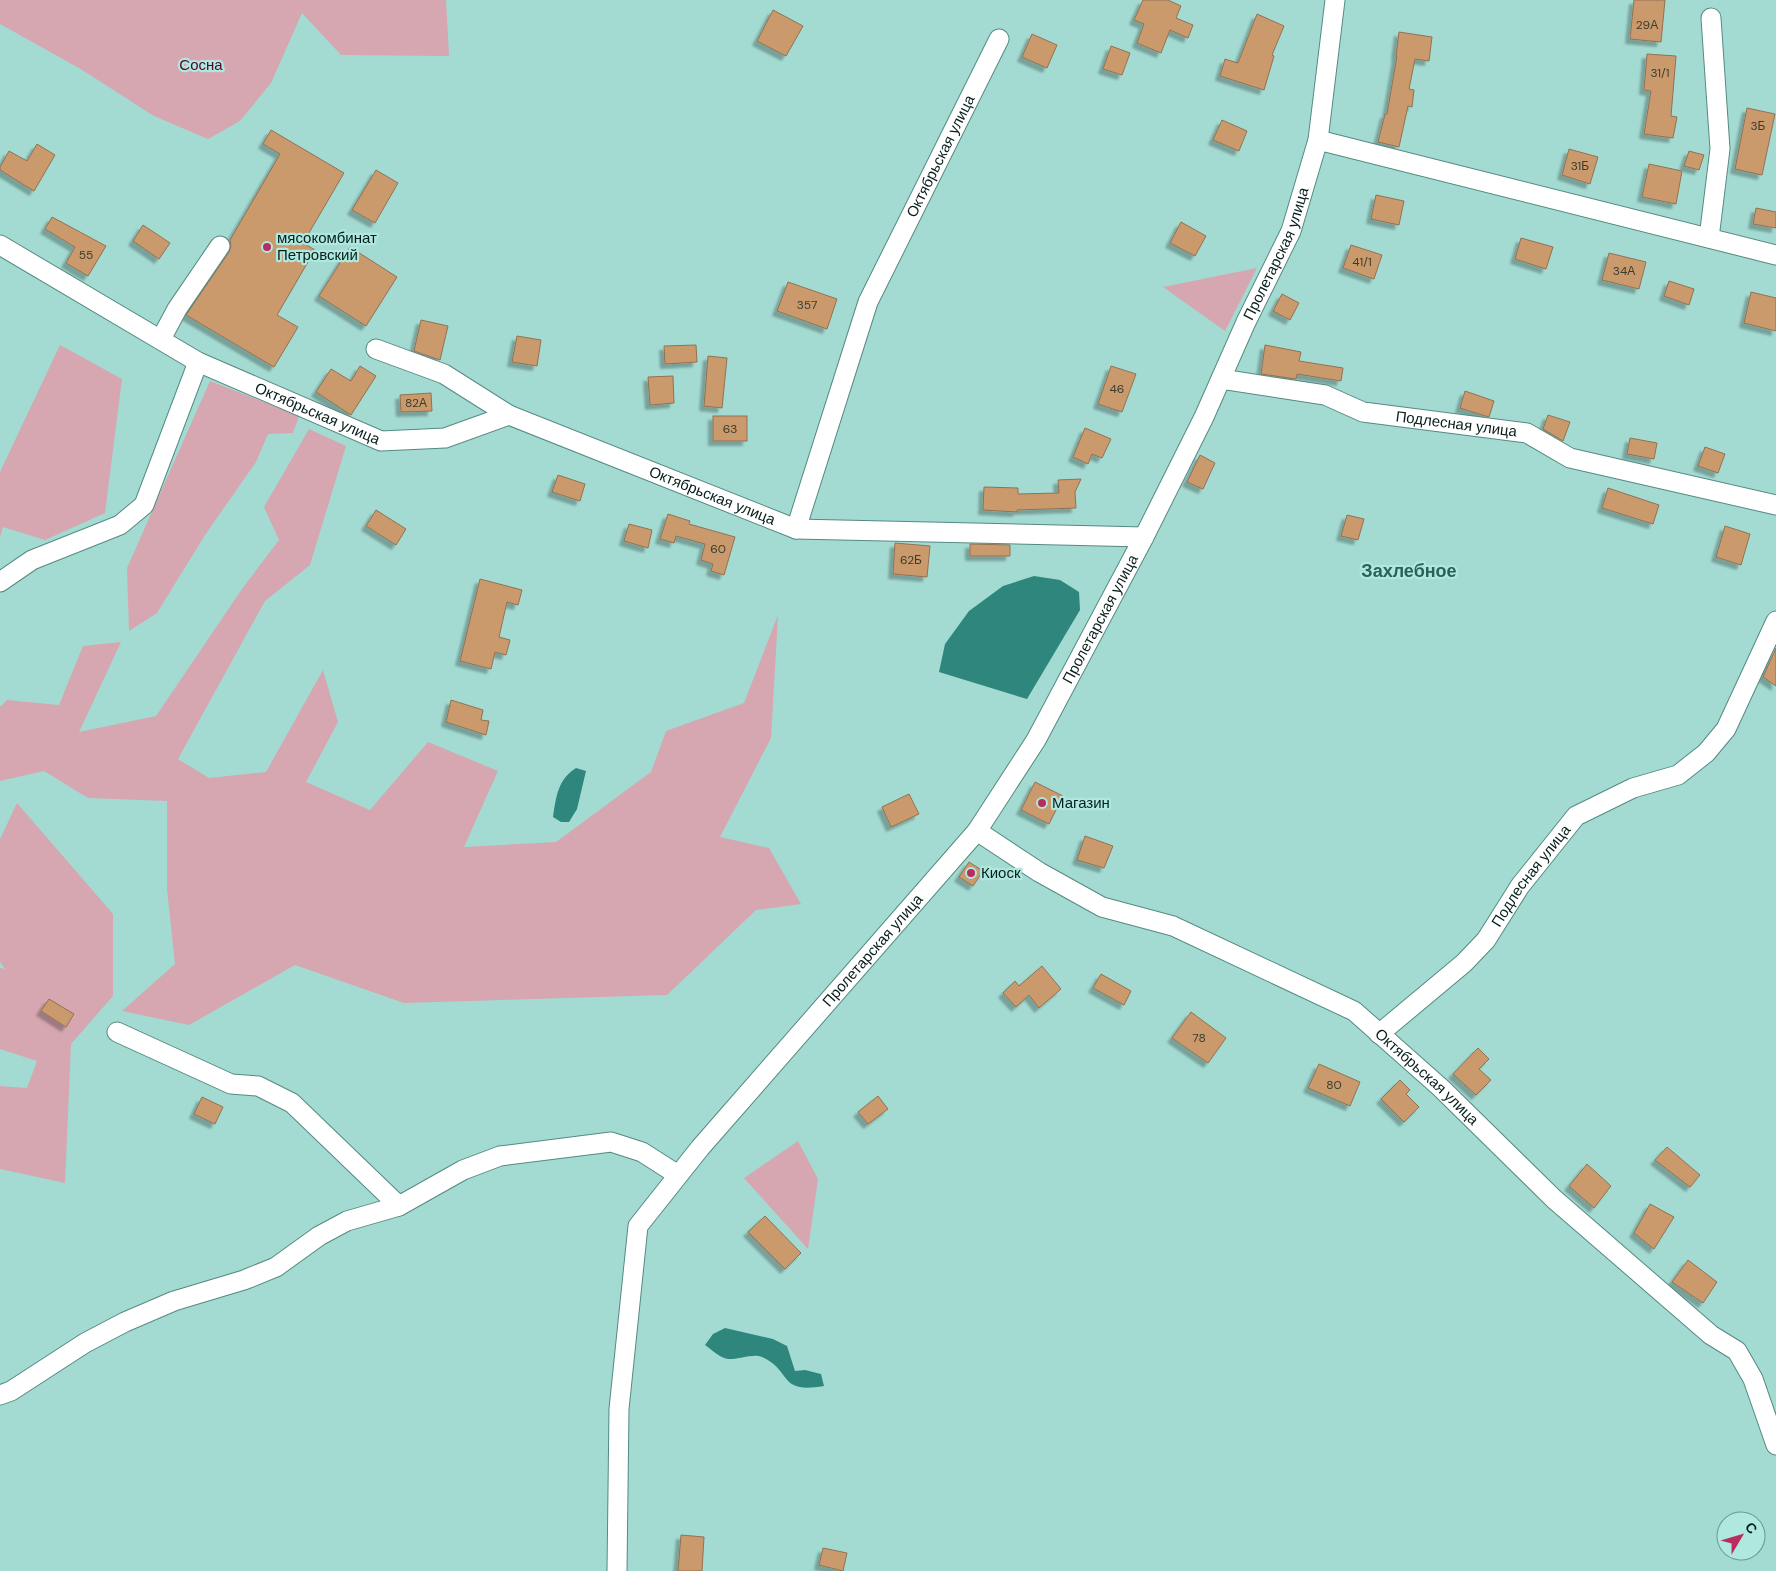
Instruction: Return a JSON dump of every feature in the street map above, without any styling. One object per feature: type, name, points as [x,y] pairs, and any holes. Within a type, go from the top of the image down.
[{"type":"street","name":"Пролетарская улица","points":[[617,1571],[619,1409],[638,1226],[700,1148],[977,830],[1036,740],[1144,537],[1290,231],[1318,140],[1335,0]]},
{"type":"street","points":[[1709,238],[1720,149],[1711,18]]},
{"type":"street","name":"Октябрьская улица","points":[[796,529],[868,302],[999,40]]},
{"type":"street","points":[[1318,140],[1776,255]]},
{"type":"street","name":"Октябрьская улица","points":[[0,245],[198,362],[381,441],[445,438],[508,416],[796,529],[1144,537]]},
{"type":"street","points":[[161,340],[177,309],[220,246]]},
{"type":"street","points":[[376,349],[444,374],[508,416]]},
{"type":"street","points":[[0,582],[32,560],[120,525],[144,505],[198,362]]},
{"type":"street","name":"Подлесная улица","points":[[1221,378],[1325,395],[1363,412],[1527,433],[1570,458],[1776,505]]},
{"type":"street","name":"Подлесная улица","points":[[1379,1034],[1464,963],[1486,940],[1520,886],[1576,816],[1634,788],[1678,775],[1706,753],[1726,729],[1776,621]]},
{"type":"street","name":"Октябрьская улица","points":[[977,830],[1040,872],[1102,907],[1173,926],[1354,1011],[1450,1096],[1581,1222],[1711,1335],[1737,1351],[1753,1380],[1776,1445]]},
{"type":"street","points":[[117,1032],[231,1084],[258,1086],[292,1103],[399,1206]]},
{"type":"street","points":[[0,1395],[11,1391],[85,1343],[125,1322],[174,1301],[244,1280],[276,1267],[319,1236],[347,1221],[399,1206],[463,1170],[500,1156],[612,1142],[642,1152],[678,1175]]},
{"type":"green space","name":"Сосна","points":[[0,0],[446,0],[449,56],[341,55],[302,13],[271,83],[240,121],[208,139],[154,116],[79,68],[0,24]]},
{"type":"green space","points":[[1257,268],[1225,331],[1163,287]]},
{"type":"green space","points":[[60,345],[122,379],[105,513],[45,540],[3,527],[0,537],[0,472]]},
{"type":"green space","points":[[210,381],[299,416],[293,433],[268,434],[256,462],[205,535],[157,613],[129,631],[127,568]]},
{"type":"green space","points":[[309,429],[346,446],[310,565],[265,601],[178,759],[209,778],[266,772],[323,670],[338,722],[306,782],[370,810],[428,742],[498,771],[464,847],[556,842],[651,772],[666,731],[744,703],[778,615],[771,738],[720,837],[769,848],[801,904],[756,910],[667,995],[404,1003],[295,965],[189,1025],[122,1011],[175,964],[167,889],[167,801],[88,798],[44,771],[0,781],[0,707],[7,700],[59,705],[83,646],[121,642],[79,732],[156,716],[242,589],[279,540],[264,507]]},
{"type":"green space","points":[[17,803],[113,914],[113,996],[71,1044],[65,1183],[0,1169],[0,1086],[27,1088],[37,1061],[0,1049],[0,968],[5,969],[0,962],[0,839]]},
{"type":"green space","points":[[798,1141],[818,1179],[808,1249],[744,1178]]},
{"type":"water","points":[[1034,576],[1060,580],[1079,592],[1080,610],[1027,699],[939,672],[945,644],[969,611],[1003,586]]},
{"type":"water","points":[[576,768],[586,771],[577,809],[569,822],[561,822],[553,817],[557,796],[565,777]]},
{"type":"water","points":[[725,1328],[773,1339],[787,1346],[795,1371],[805,1370],[821,1374],[824,1386],[809,1388],[792,1384],[772,1363],[762,1357],[728,1359],[719,1355],[705,1345],[713,1334]]},
{"type":"building","points":[[1143,0],[1168,0],[1181,6],[1176,18],[1193,25],[1188,38],[1170,30],[1161,53],[1137,43],[1144,24],[1134,20]]},
{"type":"building","points":[[1634,0],[1665,0],[1661,42],[1630,39]]},
{"type":"building","points":[[773,10],[803,26],[786,56],[757,41]]},
{"type":"building","points":[[1257,14],[1284,26],[1272,55],[1274,56],[1264,90],[1220,76],[1225,59],[1238,63]]},
{"type":"building","points":[[1399,32],[1432,37],[1429,61],[1415,59],[1409,89],[1414,90],[1412,107],[1408,106],[1399,147],[1378,142],[1385,114],[1387,114]]},
{"type":"building","points":[[1032,34],[1057,45],[1047,68],[1022,57]]},
{"type":"building","points":[[1111,46],[1130,53],[1122,75],[1103,69]]},
{"type":"building","points":[[1647,54],[1676,56],[1671,116],[1677,117],[1673,138],[1644,134],[1651,91],[1644,90]]},
{"type":"building","points":[[1747,108],[1775,114],[1762,175],[1735,169]]},
{"type":"building","points":[[1222,120],[1247,131],[1239,151],[1213,140]]},
{"type":"building","name":"мясокомбинат Петровский","points":[[271,130],[344,173],[303,243],[315,250],[277,315],[298,327],[274,367],[186,315],[229,252],[230,240],[280,154],[263,144]]},
{"type":"building","points":[[37,144],[55,155],[34,191],[0,170],[0,167],[9,151],[27,161]]},
{"type":"building","points":[[1569,149],[1598,157],[1590,184],[1562,175]]},
{"type":"building","points":[[1689,151],[1704,155],[1699,170],[1684,166]]},
{"type":"building","points":[[1649,164],[1682,171],[1676,204],[1642,197]]},
{"type":"building","points":[[376,170],[398,183],[375,223],[352,210]]},
{"type":"building","points":[[1376,195],[1404,201],[1399,225],[1371,219]]},
{"type":"building","points":[[1756,208],[1776,212],[1776,228],[1753,224]]},
{"type":"building","points":[[52,217],[106,246],[88,276],[66,263],[75,247],[45,229]]},
{"type":"building","points":[[1181,222],[1206,236],[1195,256],[1170,243]]},
{"type":"building","points":[[143,225],[170,243],[159,259],[133,241]]},
{"type":"building","points":[[1521,238],[1553,247],[1546,269],[1515,259]]},
{"type":"building","points":[[1351,245],[1382,255],[1374,279],[1343,268]]},
{"type":"building","points":[[350,247],[397,277],[366,326],[319,296]]},
{"type":"building","points":[[1609,253],[1646,262],[1639,289],[1602,280]]},
{"type":"building","points":[[1669,281],[1694,289],[1689,305],[1664,296]]},
{"type":"building","points":[[788,282],[837,299],[827,329],[777,311]]},
{"type":"building","points":[[1751,292],[1776,298],[1776,331],[1744,323]]},
{"type":"building","points":[[1282,294],[1299,303],[1290,320],[1273,311]]},
{"type":"building","points":[[421,320],[448,326],[440,360],[414,351]]},
{"type":"building","points":[[517,336],[541,340],[537,366],[512,362]]},
{"type":"building","points":[[696,345],[697,362],[665,364],[664,346]]},
{"type":"building","points":[[1265,345],[1301,352],[1299,361],[1343,368],[1341,381],[1297,374],[1296,379],[1261,374]]},
{"type":"building","points":[[708,356],[727,358],[722,408],[704,406]]},
{"type":"building","points":[[360,366],[376,376],[351,415],[316,392],[331,369],[351,381]]},
{"type":"building","points":[[1111,366],[1136,374],[1122,412],[1098,404]]},
{"type":"building","points":[[673,376],[674,403],[650,405],[648,377]]},
{"type":"building","points":[[1465,391],[1494,401],[1489,417],[1460,408]]},
{"type":"building","points":[[431,393],[432,411],[401,412],[400,395]]},
{"type":"building","points":[[1548,415],[1570,422],[1563,441],[1543,429]]},
{"type":"building","points":[[713,416],[747,416],[747,441],[713,441]]},
{"type":"building","points":[[1085,428],[1111,439],[1102,458],[1092,454],[1088,464],[1073,457]]},
{"type":"building","points":[[1630,438],[1657,443],[1654,459],[1627,454]]},
{"type":"building","points":[[1705,447],[1725,454],[1718,473],[1698,466]]},
{"type":"building","points":[[1200,455],[1215,463],[1203,489],[1187,482]]},
{"type":"building","points":[[558,475],[585,484],[580,501],[552,492]]},
{"type":"building","points":[[1081,479],[1075,492],[1076,508],[1017,510],[1017,512],[983,510],[984,487],[1018,488],[1018,494],[1059,493],[1058,480]]},
{"type":"building","points":[[1608,488],[1659,505],[1653,524],[1602,508]]},
{"type":"building","points":[[376,510],[406,529],[396,545],[366,526]]},
{"type":"building","points":[[668,514],[690,521],[689,524],[735,537],[724,575],[711,571],[713,564],[701,560],[705,544],[676,536],[674,543],[660,539]]},
{"type":"building","points":[[1347,515],[1364,519],[1358,540],[1341,536]]},
{"type":"building","points":[[629,524],[652,530],[648,548],[624,541]]},
{"type":"building","points":[[1725,526],[1750,534],[1741,565],[1716,557]]},
{"type":"building","points":[[895,543],[930,546],[927,577],[893,574]]},
{"type":"building","points":[[970,544],[1010,545],[1010,556],[970,556]]},
{"type":"building","points":[[480,579],[522,590],[518,605],[507,602],[499,637],[510,640],[506,655],[495,652],[491,669],[460,661]]},
{"type":"building","points":[[1776,648],[1776,686],[1763,677]]},
{"type":"building","points":[[451,700],[483,710],[481,720],[489,721],[486,735],[446,722]]},
{"type":"building","name":"Магазин","points":[[1035,782],[1063,796],[1049,824],[1021,810]]},
{"type":"building","points":[[909,794],[919,814],[891,827],[882,807]]},
{"type":"building","points":[[1085,836],[1113,846],[1104,868],[1077,860]]},
{"type":"building","points":[[969,862],[983,871],[973,886],[959,877]]},
{"type":"building","points":[[1042,966],[1061,989],[1039,1008],[1029,995],[1016,1007],[1003,993],[1015,981],[1019,986]]},
{"type":"building","points":[[1101,974],[1131,991],[1124,1005],[1093,988]]},
{"type":"building","points":[[49,999],[74,1014],[66,1027],[41,1011]]},
{"type":"building","points":[[1191,1012],[1226,1038],[1208,1063],[1172,1038]]},
{"type":"building","points":[[1478,1048],[1489,1059],[1479,1069],[1491,1080],[1476,1095],[1453,1074]]},
{"type":"building","points":[[1319,1064],[1360,1082],[1350,1106],[1308,1088]]},
{"type":"building","points":[[1400,1080],[1410,1090],[1406,1094],[1419,1107],[1404,1122],[1381,1099]]},
{"type":"building","points":[[878,1096],[888,1109],[868,1124],[858,1112]]},
{"type":"building","points":[[202,1097],[223,1107],[215,1124],[194,1114]]},
{"type":"building","points":[[1667,1147],[1700,1175],[1690,1187],[1655,1160]]},
{"type":"building","points":[[1587,1164],[1611,1186],[1594,1208],[1569,1186]]},
{"type":"building","points":[[1650,1204],[1674,1217],[1654,1249],[1634,1233]]},
{"type":"building","points":[[765,1216],[801,1253],[785,1269],[748,1232]]},
{"type":"building","points":[[1688,1260],[1717,1282],[1703,1303],[1672,1282]]},
{"type":"building","points":[[681,1535],[704,1537],[702,1571],[678,1571]]},
{"type":"building","points":[[823,1548],[847,1553],[843,1571],[819,1565]]},
{"type":"place","name":"мясокомбинат Петровский","points":[[267,247]]},
{"type":"place","name":"Магазин","points":[[1042,803]]},
{"type":"place","name":"Киоск","points":[[971,873]]},
{"type":"district","name":"Захлебное","points":[[1409,571]]}]
